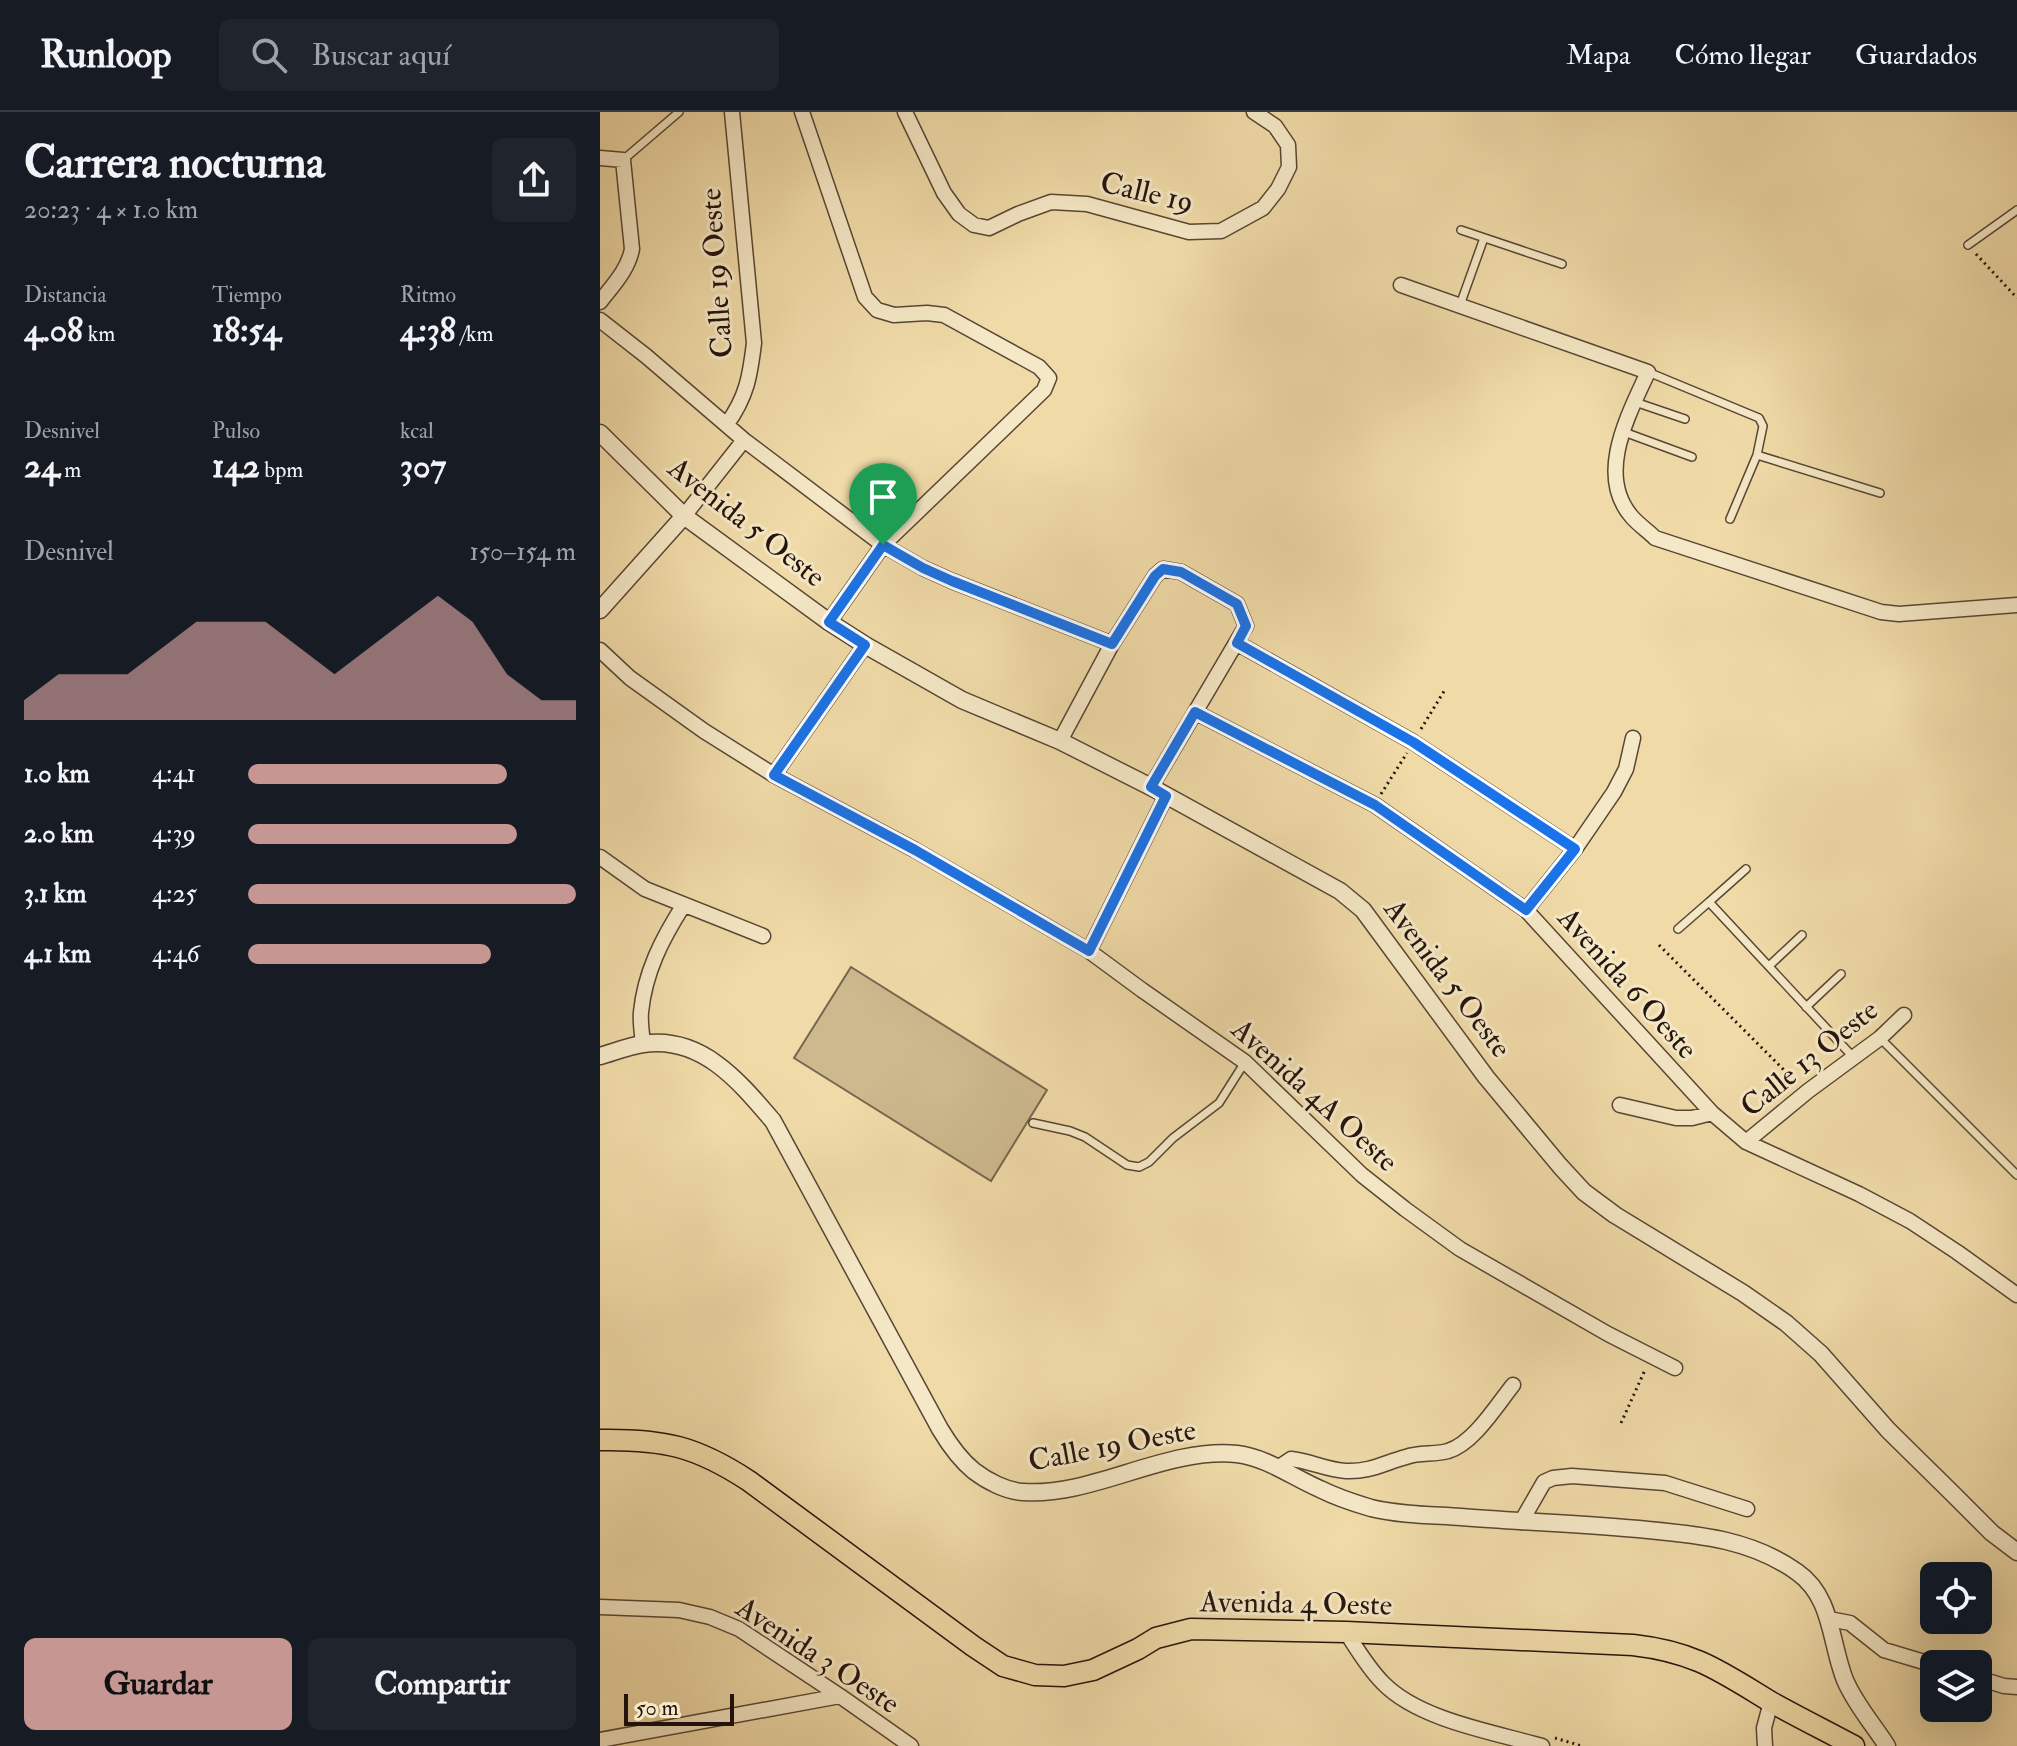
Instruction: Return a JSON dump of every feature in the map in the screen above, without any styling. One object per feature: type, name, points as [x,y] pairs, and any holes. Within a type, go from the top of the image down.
[{"type":"main road","name":"Avenida 4 Oeste","points":[[600,1440],[672,1445],[703,1454],[749,1481],[1003,1666],[1035,1675],[1064,1676],[1093,1670],[1156,1638],[1191,1629],[1346,1632],[1650,1647],[1693,1658],[1731,1676],[1771,1702],[1854,1746]]},
{"type":"street","name":"Calle 19 Oeste","points":[[727,424],[741,405],[750,379],[754,343],[732,112]]},
{"type":"street","points":[[802,112],[865,297],[877,310],[894,315],[944,315],[1039,367],[1049,378],[1044,390],[883,545],[829,622]]},
{"type":"street","name":"Calle 19","points":[[905,112],[944,193],[959,214],[974,225],[989,228],[1051,202],[1087,204],[1189,232],[1221,231],[1263,208],[1278,189],[1289,167],[1288,145],[1275,126],[1254,112]]},
{"type":"street","points":[[600,158],[623,160],[632,249],[624,272],[600,302]]},
{"type":"street","points":[[1401,285],[1648,372],[1615,457],[1616,486],[1630,515],[1655,538],[1881,612],[1899,614],[2017,605]]},
{"type":"street","points":[[600,320],[744,440],[883,545],[952,581],[1112,644]]},
{"type":"street","name":"Avenida 5 Oeste","points":[[600,433],[684,516],[865,645],[962,700],[1060,741],[1340,891],[1363,910],[1486,1077],[1584,1192],[1615,1215],[1743,1293],[1786,1323],[1821,1354],[1888,1430],[1992,1533],[2017,1552]]},
{"type":"street","points":[[605,600],[684,516],[744,440]]},
{"type":"street","points":[[1060,741],[1112,644],[1155,576],[1163,569],[1181,572],[1237,604],[1246,626],[1195,712],[1089,951]]},
{"type":"street","points":[[1237,643],[1413,742],[1575,849]]},
{"type":"street","points":[[774,775],[865,645]]},
{"type":"street","name":"Avenida 4A Oeste","points":[[600,650],[630,678],[774,775],[915,850],[1089,951],[1245,1062],[1362,1175],[1460,1249],[1675,1368]]},
{"type":"street","name":"Avenida 6 Oeste","points":[[1195,712],[1375,805],[1526,910],[1712,1113],[1746,1142],[1910,1221],[2017,1295]]},
{"type":"street","points":[[1526,910],[1575,849],[1614,792],[1626,769],[1633,738]]},
{"type":"street","points":[[600,857],[645,889],[763,936]]},
{"type":"street","points":[[643,1044],[641,1014],[648,975],[662,939],[683,906]]},
{"type":"street","name":"Calle 13 Oeste","points":[[1746,1142],[1880,1038],[1904,1015]]},
{"type":"street","name":"Calle 19 Oeste","points":[[600,1056],[643,1044],[670,1044],[694,1050],[736,1078],[773,1121],[924,1403],[951,1445],[975,1471],[996,1484],[1023,1492],[1056,1490],[1201,1455],[1237,1454],[1279,1467],[1320,1490],[1372,1508],[1683,1533],[1753,1547],[1808,1581],[1820,1597],[1846,1683],[1887,1746]]},
{"type":"street","points":[[1620,1105],[1676,1118],[1712,1113]]},
{"type":"street","points":[[1279,1467],[1291,1459],[1358,1471],[1375,1469],[1413,1454],[1447,1451],[1471,1436],[1513,1385]]},
{"type":"street","points":[[1521,1522],[1544,1482],[1572,1476],[1665,1483],[1747,1509]]},
{"type":"street","name":"Avenida 3 Oeste","points":[[600,1607],[679,1610],[710,1617],[739,1629],[911,1746]]},
{"type":"street","points":[[1829,1619],[1850,1623],[1884,1650],[1920,1661]]},
{"type":"street","points":[[1346,1632],[1382,1682],[1405,1701],[1429,1713],[1547,1742]]},
{"type":"street","points":[[1992,1682],[2017,1687]]},
{"type":"street","points":[[600,1740],[840,1696]]},
{"type":"street","points":[[1765,1746],[1764,1728],[1771,1702]]},
{"type":"lane","points":[[623,160],[679,112]]},
{"type":"lane","points":[[1968,245],[2017,210]]},
{"type":"lane","points":[[1461,230],[1562,264]]},
{"type":"lane","points":[[1460,305],[1484,238]]},
{"type":"lane","points":[[1648,372],[1759,418],[1763,426],[1757,455],[1730,519]]},
{"type":"lane","points":[[1635,402],[1685,419]]},
{"type":"lane","points":[[1624,432],[1692,457]]},
{"type":"lane","points":[[1757,455],[1880,493]]},
{"type":"lane","points":[[1678,929],[1746,869]]},
{"type":"lane","points":[[1709,902],[1854,1058]]},
{"type":"lane","points":[[1769,966],[1802,935]]},
{"type":"lane","points":[[1806,1007],[1841,974]]},
{"type":"lane","points":[[1880,1038],[2017,1175]]},
{"type":"lane","points":[[1033,1123],[1085,1137],[1127,1165],[1139,1167],[1219,1103],[1245,1062]]},
{"type":"path","points":[[1968,245],[2017,298]]},
{"type":"path","points":[[1659,945],[1788,1076],[1808,1091]]},
{"type":"path","points":[[1621,1423],[1651,1356]]},
{"type":"path","points":[[1547,1742],[1582,1746]]},
{"type":"shaded area","points":[[851,967],[1047,1090],[991,1181],[794,1058]]},
{"type":"route","points":[[883,545],[952,581],[1112,644],[1155,576],[1163,569],[1181,572],[1237,604],[1246,626],[1237,643],[1413,742],[1575,849],[1526,910],[1375,805],[1195,712],[1151,787],[1166,796],[1089,951],[915,850],[774,775],[865,645],[829,622],[883,545]]}]
